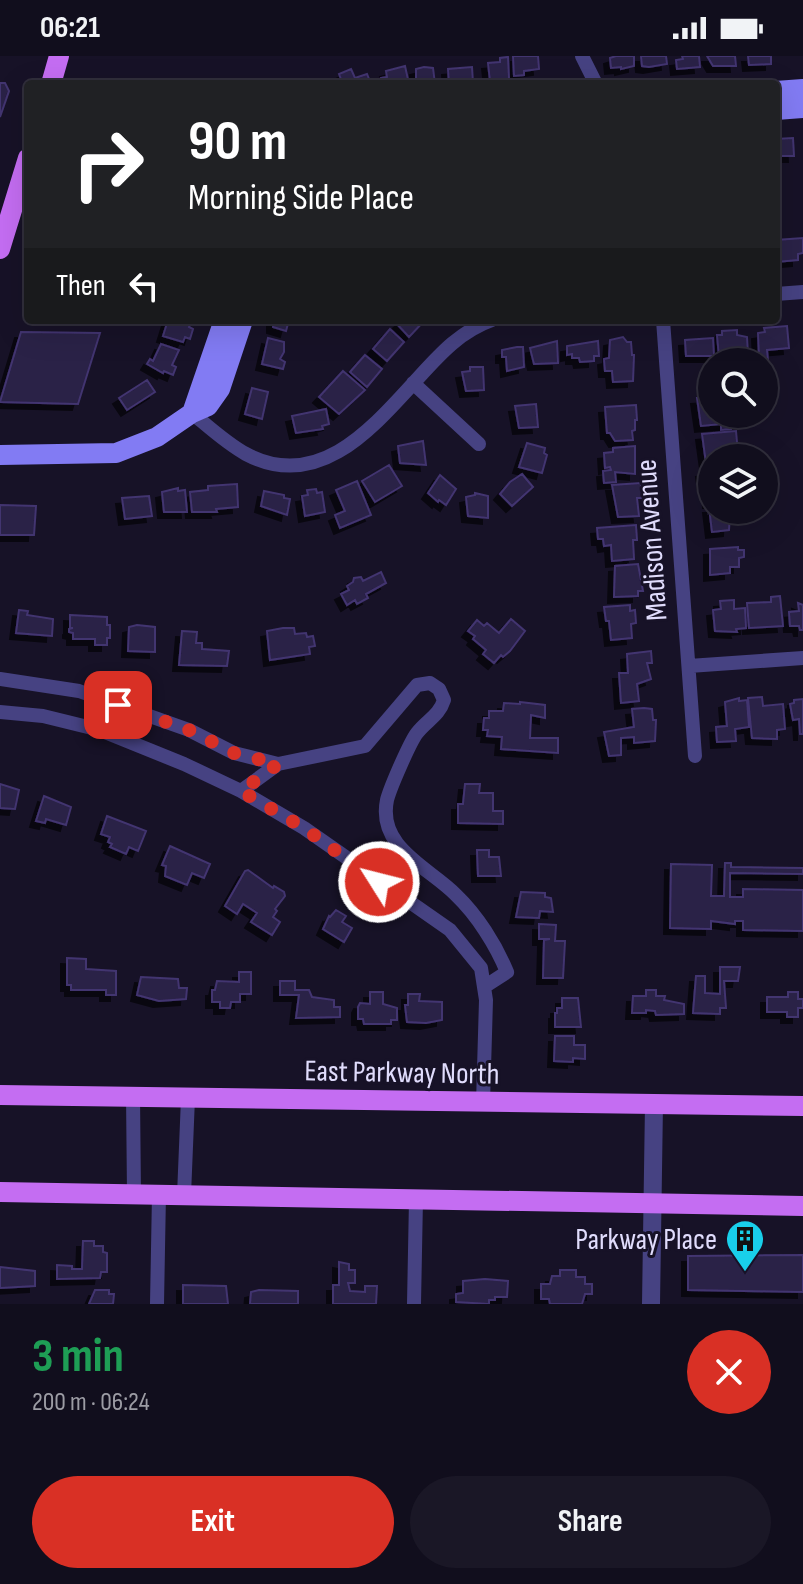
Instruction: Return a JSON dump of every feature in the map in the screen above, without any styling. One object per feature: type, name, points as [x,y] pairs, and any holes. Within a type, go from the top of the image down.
[{"type":"main road","points":[[52,80],[59,56]]},
{"type":"main road","points":[[780,91],[803,89]]},
{"type":"main road","points":[[780,110],[803,108]]},
{"type":"main road","points":[[0,249],[24,171]]},
{"type":"main road","points":[[192,413],[223,324]]},
{"type":"main road","points":[[0,455],[116,453],[157,437],[208,406],[220,389],[242,324]]},
{"type":"main road","name":"East Parkway North","points":[[0,1095],[803,1106]]},
{"type":"main road","points":[[0,1192],[798,1205]]},
{"type":"street","points":[[582,56],[594,80]]},
{"type":"street","points":[[780,294],[803,292]]},
{"type":"street","points":[[192,413],[247,454],[279,465],[309,465],[348,446],[462,335],[484,324]]},
{"type":"street","name":"Madison Avenue","points":[[663,324],[695,756]]},
{"type":"street","points":[[413,383],[479,444]]},
{"type":"street","points":[[689,666],[803,658]]},
{"type":"street","points":[[0,679],[79,691],[189,730],[234,753],[278,764]]},
{"type":"street","points":[[241,791],[278,764],[365,746],[417,685],[430,683],[439,689],[444,700],[441,710],[417,733],[387,799],[388,819],[398,845],[408,857],[457,895],[498,951],[507,972],[484,987]]},
{"type":"street","points":[[0,712],[43,716],[100,730],[241,791],[304,828],[450,930],[481,968],[486,1000],[483,1103]]},
{"type":"street","points":[[133,1095],[134,1195]]},
{"type":"street","points":[[184,1195],[188,1098]]},
{"type":"street","points":[[651,1304],[654,1104]]},
{"type":"street","points":[[157,1304],[159,1194]]},
{"type":"street","points":[[414,1304],[416,1199]]},
{"type":"building","points":[[513,56],[538,56],[539,69],[514,76]]},
{"type":"building","points":[[634,56],[634,66],[611,68],[610,58]]},
{"type":"building","points":[[641,56],[666,56],[667,64],[642,66]]},
{"type":"building","points":[[682,56],[699,56],[700,67],[677,69],[676,60],[683,59]]},
{"type":"building","points":[[707,56],[735,56],[736,66],[713,66]]},
{"type":"building","points":[[748,56],[771,56],[771,64],[749,65]]},
{"type":"building","points":[[508,57],[509,79],[490,80],[488,63],[500,62],[500,58]]},
{"type":"building","points":[[405,66],[408,80],[381,80],[387,77],[386,71]]},
{"type":"building","points":[[472,67],[473,80],[449,80],[448,69]]},
{"type":"building","points":[[433,68],[434,80],[416,80],[416,69]]},
{"type":"building","points":[[351,69],[355,78],[367,74],[369,80],[341,80],[339,74]]},
{"type":"building","points":[[0,83],[5,83],[9,91],[0,117]]},
{"type":"building","points":[[793,138],[794,156],[780,156],[780,139]]},
{"type":"building","points":[[803,238],[803,253],[798,254],[798,260],[780,262],[780,240]]},
{"type":"building","points":[[167,324],[190,324],[189,327],[193,329],[190,339],[185,337],[183,342],[163,336]]},
{"type":"building","points":[[273,324],[288,324],[286,331],[273,327]]},
{"type":"building","points":[[397,324],[421,324],[409,337]]},
{"type":"building","points":[[787,326],[789,348],[759,348],[758,333],[765,332],[764,328]]},
{"type":"building","points":[[390,329],[404,342],[387,361],[373,349]]},
{"type":"building","points":[[737,330],[737,335],[747,337],[748,348],[718,348],[717,335],[722,335],[722,331]]},
{"type":"building","points":[[21,332],[100,333],[78,404],[0,402]]},
{"type":"building","points":[[623,337],[631,342],[634,355],[633,381],[613,382],[612,371],[605,371],[604,359],[609,358],[610,340]]},
{"type":"building","points":[[268,338],[284,342],[280,359],[285,362],[283,369],[262,364]]},
{"type":"building","points":[[713,338],[714,348],[698,348],[698,356],[686,356],[685,340]]},
{"type":"building","points":[[557,341],[558,363],[534,364],[530,348]]},
{"type":"building","points":[[598,341],[599,356],[594,356],[594,361],[580,362],[579,358],[572,358],[572,354],[567,355],[567,346]]},
{"type":"building","points":[[161,344],[179,350],[172,365],[176,367],[173,375],[147,364],[150,359],[153,361]]},
{"type":"building","points":[[523,347],[524,367],[507,371],[502,350]]},
{"type":"building","points":[[365,355],[382,369],[367,387],[350,372]]},
{"type":"building","points":[[470,367],[483,367],[484,390],[466,391],[462,372],[470,371]]},
{"type":"building","points":[[343,371],[365,390],[339,414],[319,397]]},
{"type":"building","points":[[147,380],[155,392],[127,410],[119,398]]},
{"type":"building","points":[[252,388],[268,392],[262,419],[245,414]]},
{"type":"building","points":[[536,404],[538,427],[519,428],[515,406]]},
{"type":"building","points":[[636,405],[633,440],[615,441],[607,433],[605,407]]},
{"type":"building","points":[[326,409],[329,424],[322,426],[323,429],[296,433],[292,416]]},
{"type":"building","points":[[736,431],[737,444],[703,444],[702,434]]},
{"type":"building","points":[[423,441],[426,465],[400,463],[398,446]]},
{"type":"building","points":[[527,443],[545,448],[547,455],[542,473],[519,467]]},
{"type":"building","points":[[635,446],[635,474],[615,472],[616,482],[604,483],[603,471],[611,470],[610,467],[605,468],[604,453],[613,452],[613,448]]},
{"type":"building","points":[[389,465],[402,486],[375,502],[362,481]]},
{"type":"building","points":[[522,474],[533,487],[512,506],[500,494]]},
{"type":"building","points":[[440,475],[456,489],[446,505],[428,493]]},
{"type":"building","points":[[357,481],[371,515],[340,528],[335,515],[345,511],[336,490]]},
{"type":"building","points":[[641,483],[642,498],[637,498],[639,516],[618,517],[612,485]]},
{"type":"building","points":[[237,484],[238,507],[216,509],[217,512],[192,512],[190,492],[208,490],[208,486]]},
{"type":"building","points":[[178,488],[178,491],[185,490],[187,512],[164,512],[162,492]]},
{"type":"building","points":[[316,489],[317,493],[322,492],[325,512],[305,516],[302,496],[308,495],[307,490]]},
{"type":"building","points":[[264,491],[290,499],[287,515],[261,506]]},
{"type":"building","points":[[475,493],[488,496],[488,518],[468,516],[466,497]]},
{"type":"building","points":[[149,496],[152,516],[125,519],[122,498]]},
{"type":"building","points":[[0,505],[36,506],[34,535],[0,535]]},
{"type":"building","points":[[711,524],[729,524],[729,530],[712,532]]},
{"type":"building","points":[[636,525],[634,559],[612,561],[611,545],[604,546],[603,539],[598,539],[597,528]]},
{"type":"building","points":[[738,547],[738,550],[744,550],[744,557],[739,558],[739,567],[730,567],[730,573],[710,575],[710,549]]},
{"type":"building","points":[[638,564],[643,591],[638,591],[638,596],[614,597],[615,566]]},
{"type":"building","points":[[381,572],[386,583],[366,594],[368,598],[347,605],[341,594],[349,590],[347,586],[354,578],[361,577],[363,581]]},
{"type":"building","points":[[780,596],[783,626],[749,628],[747,603],[771,602],[771,597]]},
{"type":"building","points":[[734,600],[734,609],[745,608],[746,628],[736,629],[737,632],[715,631],[713,610],[721,609],[720,601]]},
{"type":"building","points":[[798,603],[803,605],[803,630],[799,626],[790,626],[789,612],[799,611]]},
{"type":"building","points":[[630,605],[630,611],[635,610],[636,623],[631,624],[632,638],[611,640],[604,607]]},
{"type":"building","points":[[19,610],[28,611],[27,615],[53,619],[52,636],[16,633]]},
{"type":"building","points":[[70,615],[107,617],[110,638],[107,638],[107,645],[95,645],[95,639],[73,639],[73,633],[69,632],[73,628],[70,628]]},
{"type":"building","points":[[511,619],[525,631],[510,651],[494,663],[483,654],[486,650],[468,631],[477,620],[484,626],[487,623],[499,633]]},
{"type":"building","points":[[129,627],[155,627],[155,652],[128,651]]},
{"type":"building","points":[[294,628],[295,634],[313,636],[315,646],[309,647],[310,654],[270,660],[267,631]]},
{"type":"building","points":[[182,631],[197,632],[196,643],[202,643],[202,649],[229,651],[227,666],[179,665]]},
{"type":"building","points":[[651,651],[652,663],[647,663],[651,679],[637,684],[639,701],[621,703],[619,673],[628,673],[627,654]]},
{"type":"building","points":[[762,697],[763,706],[783,704],[785,729],[777,730],[777,739],[752,738],[748,698]]},
{"type":"building","points":[[739,698],[739,701],[747,700],[749,727],[735,729],[736,741],[717,742],[716,727],[727,726],[725,702]]},
{"type":"building","points":[[803,699],[803,734],[800,734],[799,719],[793,720],[790,704]]},
{"type":"building","points":[[504,703],[545,705],[545,718],[531,715],[530,738],[558,738],[558,753],[501,749],[502,737],[487,736],[488,730],[483,730],[484,718],[489,718],[489,711],[503,711]]},
{"type":"building","points":[[632,709],[652,709],[653,720],[656,720],[655,741],[634,743],[634,737],[621,738],[621,755],[609,756],[604,732],[634,727]]},
{"type":"building","points":[[0,784],[19,790],[15,809],[0,808]]},
{"type":"building","points":[[465,784],[480,784],[479,793],[493,793],[493,811],[503,811],[503,824],[458,823],[458,804],[463,804]]},
{"type":"building","points":[[44,796],[71,807],[66,825],[46,819],[45,823],[36,821]]},
{"type":"building","points":[[107,816],[146,831],[138,851],[129,847],[126,854],[110,847],[110,837],[101,834]]},
{"type":"building","points":[[170,846],[210,864],[204,878],[192,873],[187,885],[165,876],[166,866],[162,865]]},
{"type":"building","points":[[477,850],[489,850],[489,857],[499,857],[501,876],[478,876]]},
{"type":"building","points":[[725,863],[731,863],[731,867],[803,868],[803,874],[730,873],[730,897],[743,897],[743,889],[803,890],[803,931],[743,930],[743,921],[735,921],[735,924],[711,921],[711,929],[670,928],[671,864],[712,865],[711,896],[724,896]]},
{"type":"building","points":[[248,870],[284,892],[285,896],[273,917],[280,922],[272,935],[251,922],[257,913],[243,904],[237,914],[225,906]]},
{"type":"building","points":[[521,892],[545,893],[545,897],[551,898],[553,912],[540,911],[539,918],[516,917]]},
{"type":"building","points":[[336,910],[346,916],[342,922],[352,928],[344,942],[323,929]]},
{"type":"building","points":[[539,924],[556,925],[555,941],[565,941],[563,978],[543,978],[544,940],[550,939],[539,939]]},
{"type":"building","points":[[67,958],[86,959],[86,969],[116,971],[116,995],[106,995],[106,990],[71,990],[71,985],[67,985]]},
{"type":"building","points":[[720,967],[740,967],[738,981],[724,981],[726,1008],[720,1008],[720,1014],[693,1013],[696,976],[705,976],[705,993],[720,994]]},
{"type":"building","points":[[239,972],[251,972],[251,994],[240,994],[240,1002],[231,1002],[230,1008],[220,1008],[220,1002],[212,1002],[212,990],[215,990],[217,981],[239,982]]},
{"type":"building","points":[[141,977],[178,979],[179,988],[187,988],[186,999],[159,1001],[137,995]]},
{"type":"building","points":[[280,981],[295,981],[295,990],[309,990],[312,997],[334,1000],[334,1007],[340,1007],[340,1017],[296,1018],[299,995],[280,995]]},
{"type":"building","points":[[646,990],[656,990],[656,996],[665,996],[664,1000],[684,1004],[684,1014],[656,1015],[655,1011],[646,1010],[646,1013],[632,1013],[633,996],[646,996]]},
{"type":"building","points":[[370,992],[383,992],[383,1004],[397,1008],[397,1020],[391,1020],[391,1024],[364,1024],[363,1019],[358,1019],[360,1003],[370,1004]]},
{"type":"building","points":[[788,992],[798,992],[798,999],[803,999],[803,1008],[798,1008],[798,1017],[787,1017],[787,1012],[767,1012],[767,997],[788,997]]},
{"type":"building","points":[[408,994],[420,994],[419,1001],[442,1002],[442,1020],[407,1022],[405,1005],[408,1005]]},
{"type":"building","points":[[562,998],[578,998],[581,1027],[555,1027],[555,1013],[557,1008],[562,1008]]},
{"type":"building","points":[[555,1036],[574,1036],[574,1045],[585,1045],[585,1059],[554,1061]]},
{"type":"building","points":[[83,1241],[94,1241],[94,1246],[103,1246],[103,1252],[107,1253],[107,1272],[101,1272],[100,1278],[57,1279],[57,1265],[82,1269]]},
{"type":"building","name":"Parkway Place","points":[[803,1255],[803,1292],[688,1290],[688,1256]]},
{"type":"building","points":[[339,1262],[349,1264],[349,1270],[355,1270],[355,1283],[348,1283],[350,1291],[365,1292],[365,1286],[377,1286],[376,1304],[333,1304],[333,1285],[339,1285]]},
{"type":"building","points":[[0,1267],[35,1271],[35,1286],[0,1288]]},
{"type":"building","points":[[560,1270],[576,1270],[576,1277],[585,1277],[585,1284],[592,1284],[592,1294],[585,1294],[582,1304],[550,1304],[549,1299],[541,1299],[541,1284],[550,1284],[552,1276],[560,1276]]},
{"type":"building","points":[[463,1281],[508,1281],[507,1297],[495,1297],[495,1300],[489,1300],[489,1304],[456,1302],[456,1294],[463,1293]]},
{"type":"building","points":[[183,1285],[226,1286],[228,1304],[183,1304]]},
{"type":"building","points":[[95,1290],[109,1290],[109,1294],[114,1294],[113,1304],[89,1304]]},
{"type":"building","points":[[298,1291],[298,1304],[250,1304],[251,1292]]},
{"type":"place","name":"Parkway Place","points":[[745,1273]]},
{"type":"route","points":[[118,705],[189,730],[234,753],[278,764],[241,791],[304,828],[379,882]]}]
